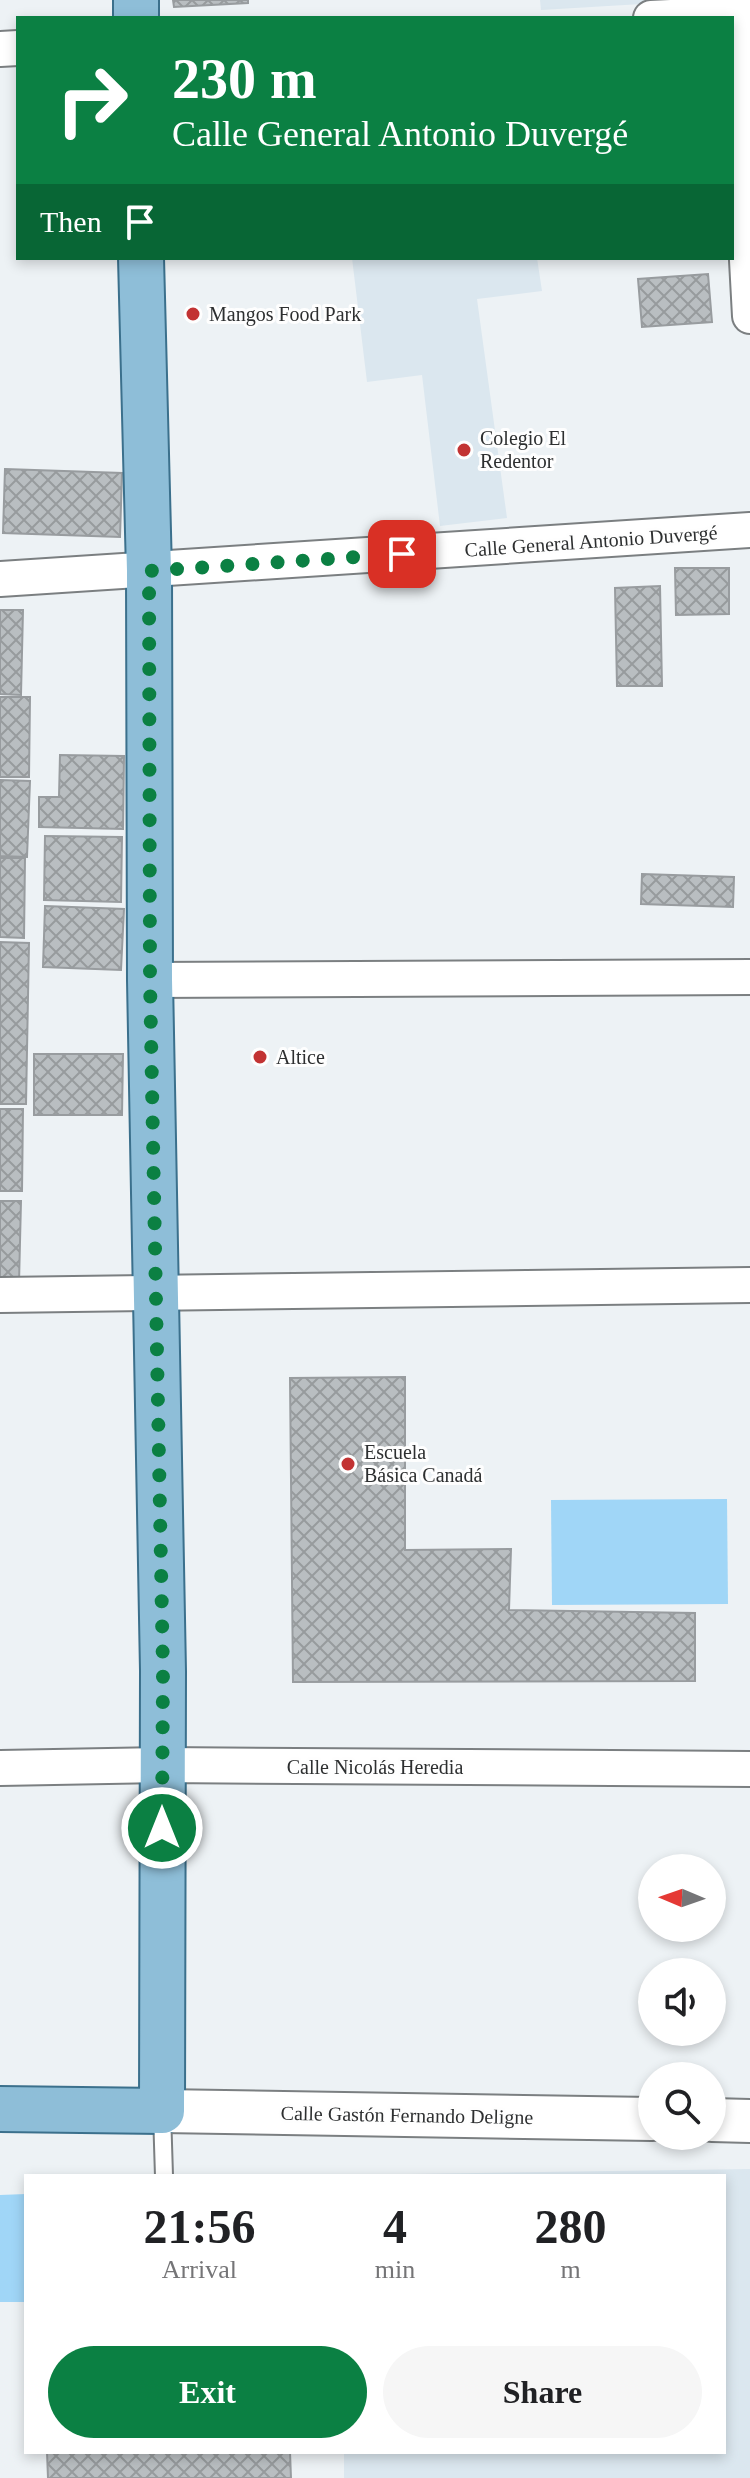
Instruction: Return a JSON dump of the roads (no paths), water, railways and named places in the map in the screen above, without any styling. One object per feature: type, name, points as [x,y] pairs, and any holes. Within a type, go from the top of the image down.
[{"type":"main road","points":[[0,2109],[162,2111],[163,1671],[154,1293],[149,571],[141,260]]},
{"type":"street","points":[[671,16],[739,9],[750,316]]},
{"type":"street","name":"Calle General Antonio Duvergé","points":[[0,579],[750,530]]},
{"type":"street","points":[[150,980],[750,977]]},
{"type":"street","points":[[0,1295],[750,1285]]},
{"type":"street","name":"Calle Nicolás Heredia","points":[[0,1768],[162,1765],[750,1769]]},
{"type":"street","name":"Calle Gastón Fernando Deligne","points":[[162,2111],[638,2119]]},
{"type":"street","points":[[726,2120],[750,2121]]},
{"type":"lane","points":[[162,2111],[164,2174]]},
{"type":"place","name":"Mangos Food Park","points":[[193,314]]},
{"type":"place","name":"Colegio El Redentor","points":[[464,450]]},
{"type":"place","name":"Altice","points":[[260,1057]]},
{"type":"place","name":"Escuela Básica Canadá","points":[[348,1464]]}]
